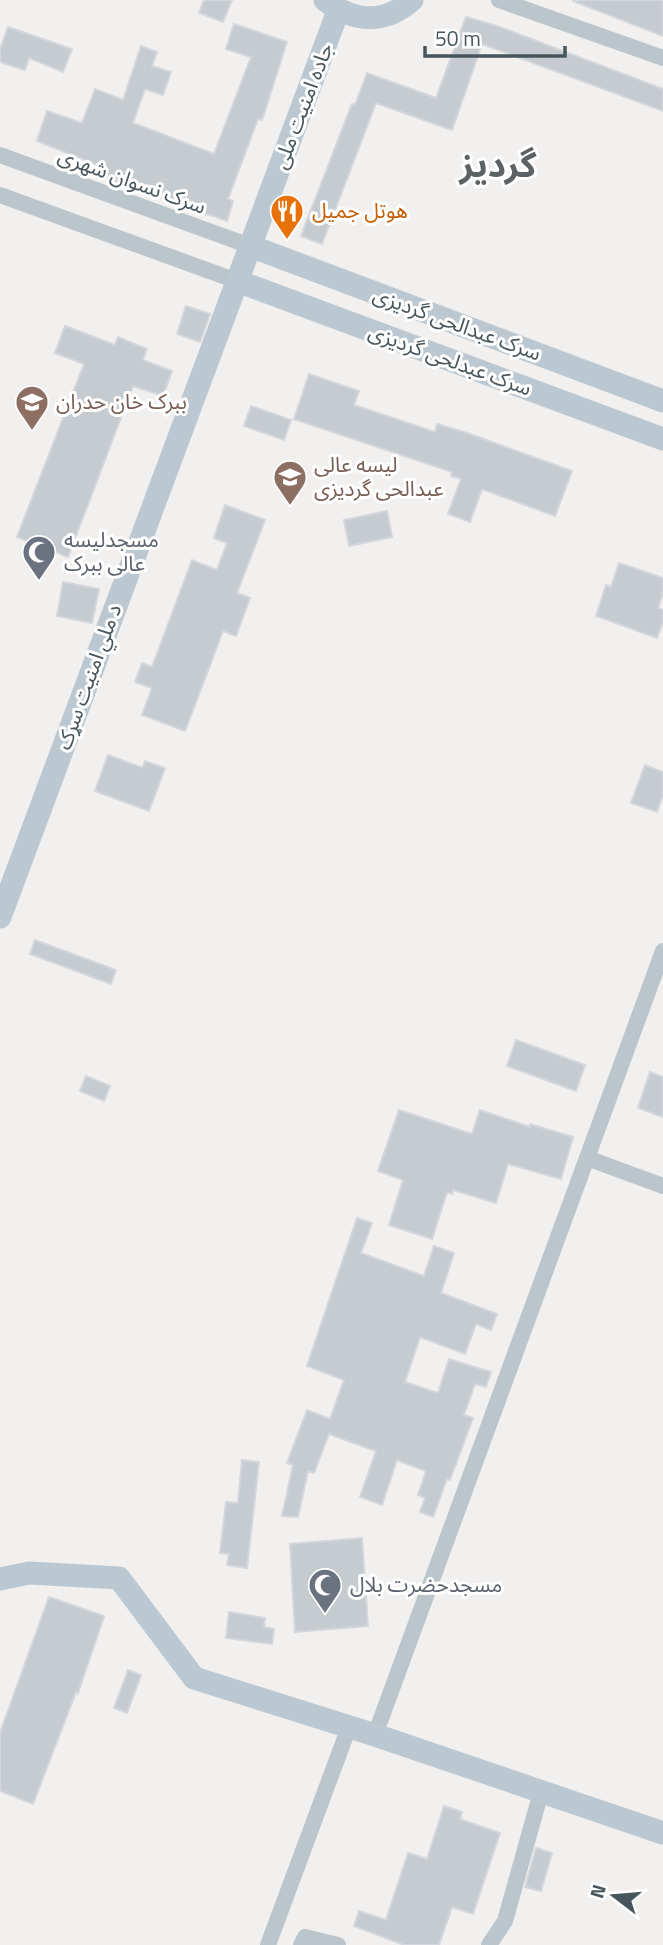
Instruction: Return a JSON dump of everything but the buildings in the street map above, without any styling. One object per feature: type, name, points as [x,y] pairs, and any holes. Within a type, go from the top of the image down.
[{"type":"street","points":[[332,5],[359,18],[381,17],[402,9],[412,0]]},
{"type":"street","points":[[499,0],[663,58]]},
{"type":"street","name":"جاده امنیت ملی","points":[[237,281],[332,5]]},
{"type":"street","name":"سرک نسوان شهری","points":[[0,156],[250,247]]},
{"type":"street","points":[[0,195],[237,281]]},
{"type":"street","name":"سرک عبدالحی گردیزی","points":[[250,247],[663,401]]},
{"type":"street","name":"سرک عبدلحی گردیزی","points":[[237,281],[663,439]]},
{"type":"street","name":"د ملي امنیت سړک","points":[[0,917],[237,281]]},
{"type":"street","points":[[374,1735],[587,1158],[658,978],[663,951]]},
{"type":"street","points":[[587,1158],[663,1186]]},
{"type":"street","points":[[0,1579],[29,1573],[119,1578],[194,1678],[374,1735],[663,1833]]},
{"type":"street","points":[[268,1945],[349,1727]]},
{"type":"street","points":[[489,1945],[505,1921],[541,1792]]},
{"type":"street","points":[[301,1945],[305,1937],[338,1945]]},
{"type":"place","name":"هوتل جمیل","points":[[287,241]]},
{"type":"place","name":"ببرک خان حدران","points":[[32,432]]},
{"type":"place","name":"لیسه عالی عبدالحی گردیزی","points":[[290,507]]},
{"type":"place","name":"مسجدلیسه عالی ببرک","points":[[39,582]]},
{"type":"place","name":"مسجدحضرت بلال","points":[[325,1615]]},
{"type":"district","name":"گردیز","points":[[498,165]]}]
